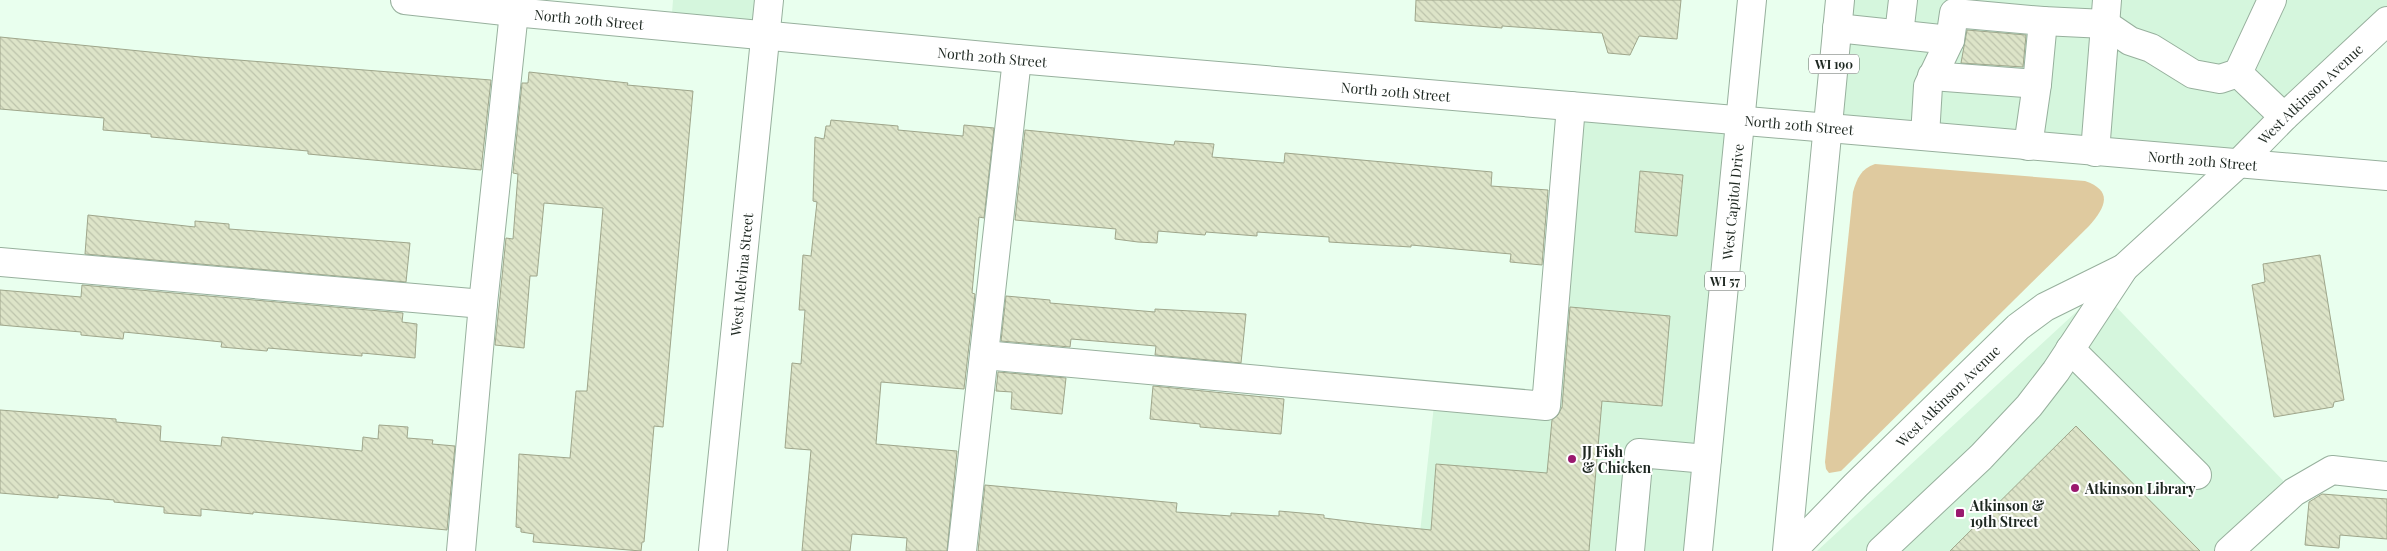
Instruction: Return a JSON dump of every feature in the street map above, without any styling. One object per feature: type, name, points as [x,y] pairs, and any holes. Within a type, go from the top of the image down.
[{"type":"main road","name":"North 20th Street","points":[[405,0],[1017,59],[2387,176]]},
{"type":"main road","name":"West Melvina Street","points":[[713,551],[769,0]]},
{"type":"main road","name":"West Capitol Drive","points":[[1698,551],[1752,0]]},
{"type":"main road","name":"WI 190","points":[[1828,128],[1840,0]]},
{"type":"main road","points":[[1899,34],[1904,0]]},
{"type":"main road","points":[[1925,136],[1928,86],[1950,40],[1954,7],[2043,21],[2078,11],[2106,12],[2130,41],[2151,48],[2193,74],[2220,79],[2238,73],[2272,0]]},
{"type":"main road","points":[[461,551],[483,304],[514,12]]},
{"type":"main road","points":[[2095,152],[2106,12]]},
{"type":"main road","points":[[2028,146],[2037,84],[2043,21]]},
{"type":"main road","name":"West Atkinson Avenue","points":[[1881,551],[1981,457],[2029,406],[2124,268],[2239,163],[2284,117],[2387,21]]},
{"type":"main road","points":[[1837,28],[1950,40]]},
{"type":"main road","points":[[962,551],[1017,59]]},
{"type":"main road","points":[[2238,73],[2284,117]]},
{"type":"main road","points":[[1932,76],[2037,84]]},
{"type":"main road","points":[[984,355],[1546,406],[1571,106]]},
{"type":"main road","points":[[1787,551],[1828,128]]},
{"type":"main road","points":[[0,262],[483,304]]},
{"type":"main road","name":"West Atkinson Avenue","points":[[1792,551],[1856,485],[2018,327],[2045,307],[2124,268]]},
{"type":"main road","points":[[2070,349],[2197,475]]},
{"type":"main road","points":[[1630,551],[1639,453],[1707,459]]},
{"type":"main road","points":[[2229,551],[2294,492],[2332,470],[2387,476]]},
{"type":"shaded area","points":[[673,0],[769,0],[765,35],[671,27]]},
{"type":"shaded area","points":[[1840,0],[2387,0],[2387,21],[2239,163],[1829,128]]},
{"type":"shaded area","points":[[1571,106],[1741,120],[1698,551],[1418,551],[1435,396],[1546,406]]},
{"type":"shaded area","points":[[1875,164],[2085,181],[2100,190],[2104,200],[2099,213],[2089,226],[1841,471],[1829,473],[1825,462],[1853,192],[1860,175]]},
{"type":"shaded area","points":[[2100,290],[2294,492],[2229,551],[1817,551]]},
{"type":"building","points":[[1416,0],[1681,0],[1677,39],[1639,36],[1630,55],[1608,53],[1602,33],[1415,21]]},
{"type":"building","points":[[1967,30],[2026,35],[2023,67],[1961,63]]},
{"type":"building","points":[[0,37],[200,57],[491,80],[481,170],[308,154],[308,151],[151,137],[151,134],[103,130],[104,118],[0,109]]},
{"type":"building","points":[[529,72],[628,83],[627,85],[693,91],[663,427],[654,426],[644,542],[642,542],[641,551],[533,542],[534,534],[521,532],[521,528],[516,527],[519,454],[570,458],[576,391],[587,391],[603,208],[544,203],[537,276],[530,276],[524,348],[495,345],[506,238],[513,239],[518,174],[513,173],[522,83],[528,83]]},
{"type":"building","points":[[831,120],[898,126],[898,130],[963,136],[964,125],[994,128],[984,218],[979,217],[972,293],[975,294],[964,389],[881,382],[876,444],[957,451],[947,551],[906,551],[907,538],[852,534],[850,551],[802,551],[811,450],[785,448],[792,363],[801,364],[805,310],[799,310],[803,255],[811,256],[817,202],[813,201],[815,137],[824,139],[826,126],[830,126]]},
{"type":"building","points":[[1025,130],[1174,145],[1175,141],[1214,144],[1212,157],[1284,163],[1285,153],[1492,172],[1491,186],[1548,190],[1542,265],[1510,262],[1511,254],[1411,245],[1411,247],[1329,242],[1329,237],[1257,232],[1257,236],[1206,232],[1205,235],[1158,231],[1157,243],[1138,242],[1115,239],[1116,229],[1015,220]]},
{"type":"building","points":[[1640,171],[1683,175],[1677,236],[1635,232]]},
{"type":"building","points":[[88,215],[195,227],[195,221],[229,224],[229,229],[410,243],[406,282],[85,254]]},
{"type":"building","points":[[2320,255],[2344,400],[2334,402],[2333,407],[2274,417],[2252,285],[2265,282],[2263,264]]},
{"type":"building","points":[[82,285],[403,313],[402,322],[417,324],[415,358],[362,353],[362,356],[268,348],[267,351],[221,347],[222,342],[124,332],[123,339],[81,335],[81,332],[0,325],[0,290],[81,297]]},
{"type":"building","points":[[1006,296],[1050,300],[1050,303],[1155,312],[1155,309],[1246,314],[1241,363],[1155,355],[1156,346],[1071,339],[1070,347],[1001,341]]},
{"type":"building","points":[[1570,307],[1670,316],[1662,406],[1602,401],[1589,551],[978,551],[985,485],[1177,503],[1176,512],[1231,516],[1231,513],[1279,516],[1279,511],[1324,515],[1324,518],[1431,530],[1436,464],[1547,473],[1552,420],[1558,415],[1562,407]]},
{"type":"building","points":[[998,372],[1066,378],[1062,414],[1011,409],[1012,392],[996,391]]},
{"type":"building","points":[[1153,386],[1284,399],[1281,434],[1200,427],[1200,424],[1150,419]]},
{"type":"building","points":[[0,410],[116,419],[116,422],[161,426],[160,441],[221,446],[222,437],[362,451],[363,437],[378,439],[379,425],[408,427],[407,438],[433,440],[432,444],[455,446],[447,530],[253,512],[253,514],[201,509],[201,516],[164,513],[164,507],[114,502],[114,500],[58,495],[58,498],[0,493]]},
{"type":"building","name":"Atkinson Library","points":[[2076,426],[2200,551],[1950,551]]},
{"type":"building","points":[[2322,494],[2387,499],[2387,539],[2340,535],[2339,548],[2305,545],[2309,502]]},
{"type":"place","name":"JJ Fish & Chicken","points":[[1572,459]]},
{"type":"place","name":"Atkinson Library","points":[[2075,488]]},
{"type":"place","name":"Atkinson & 19th Street","points":[[1960,513]]}]
